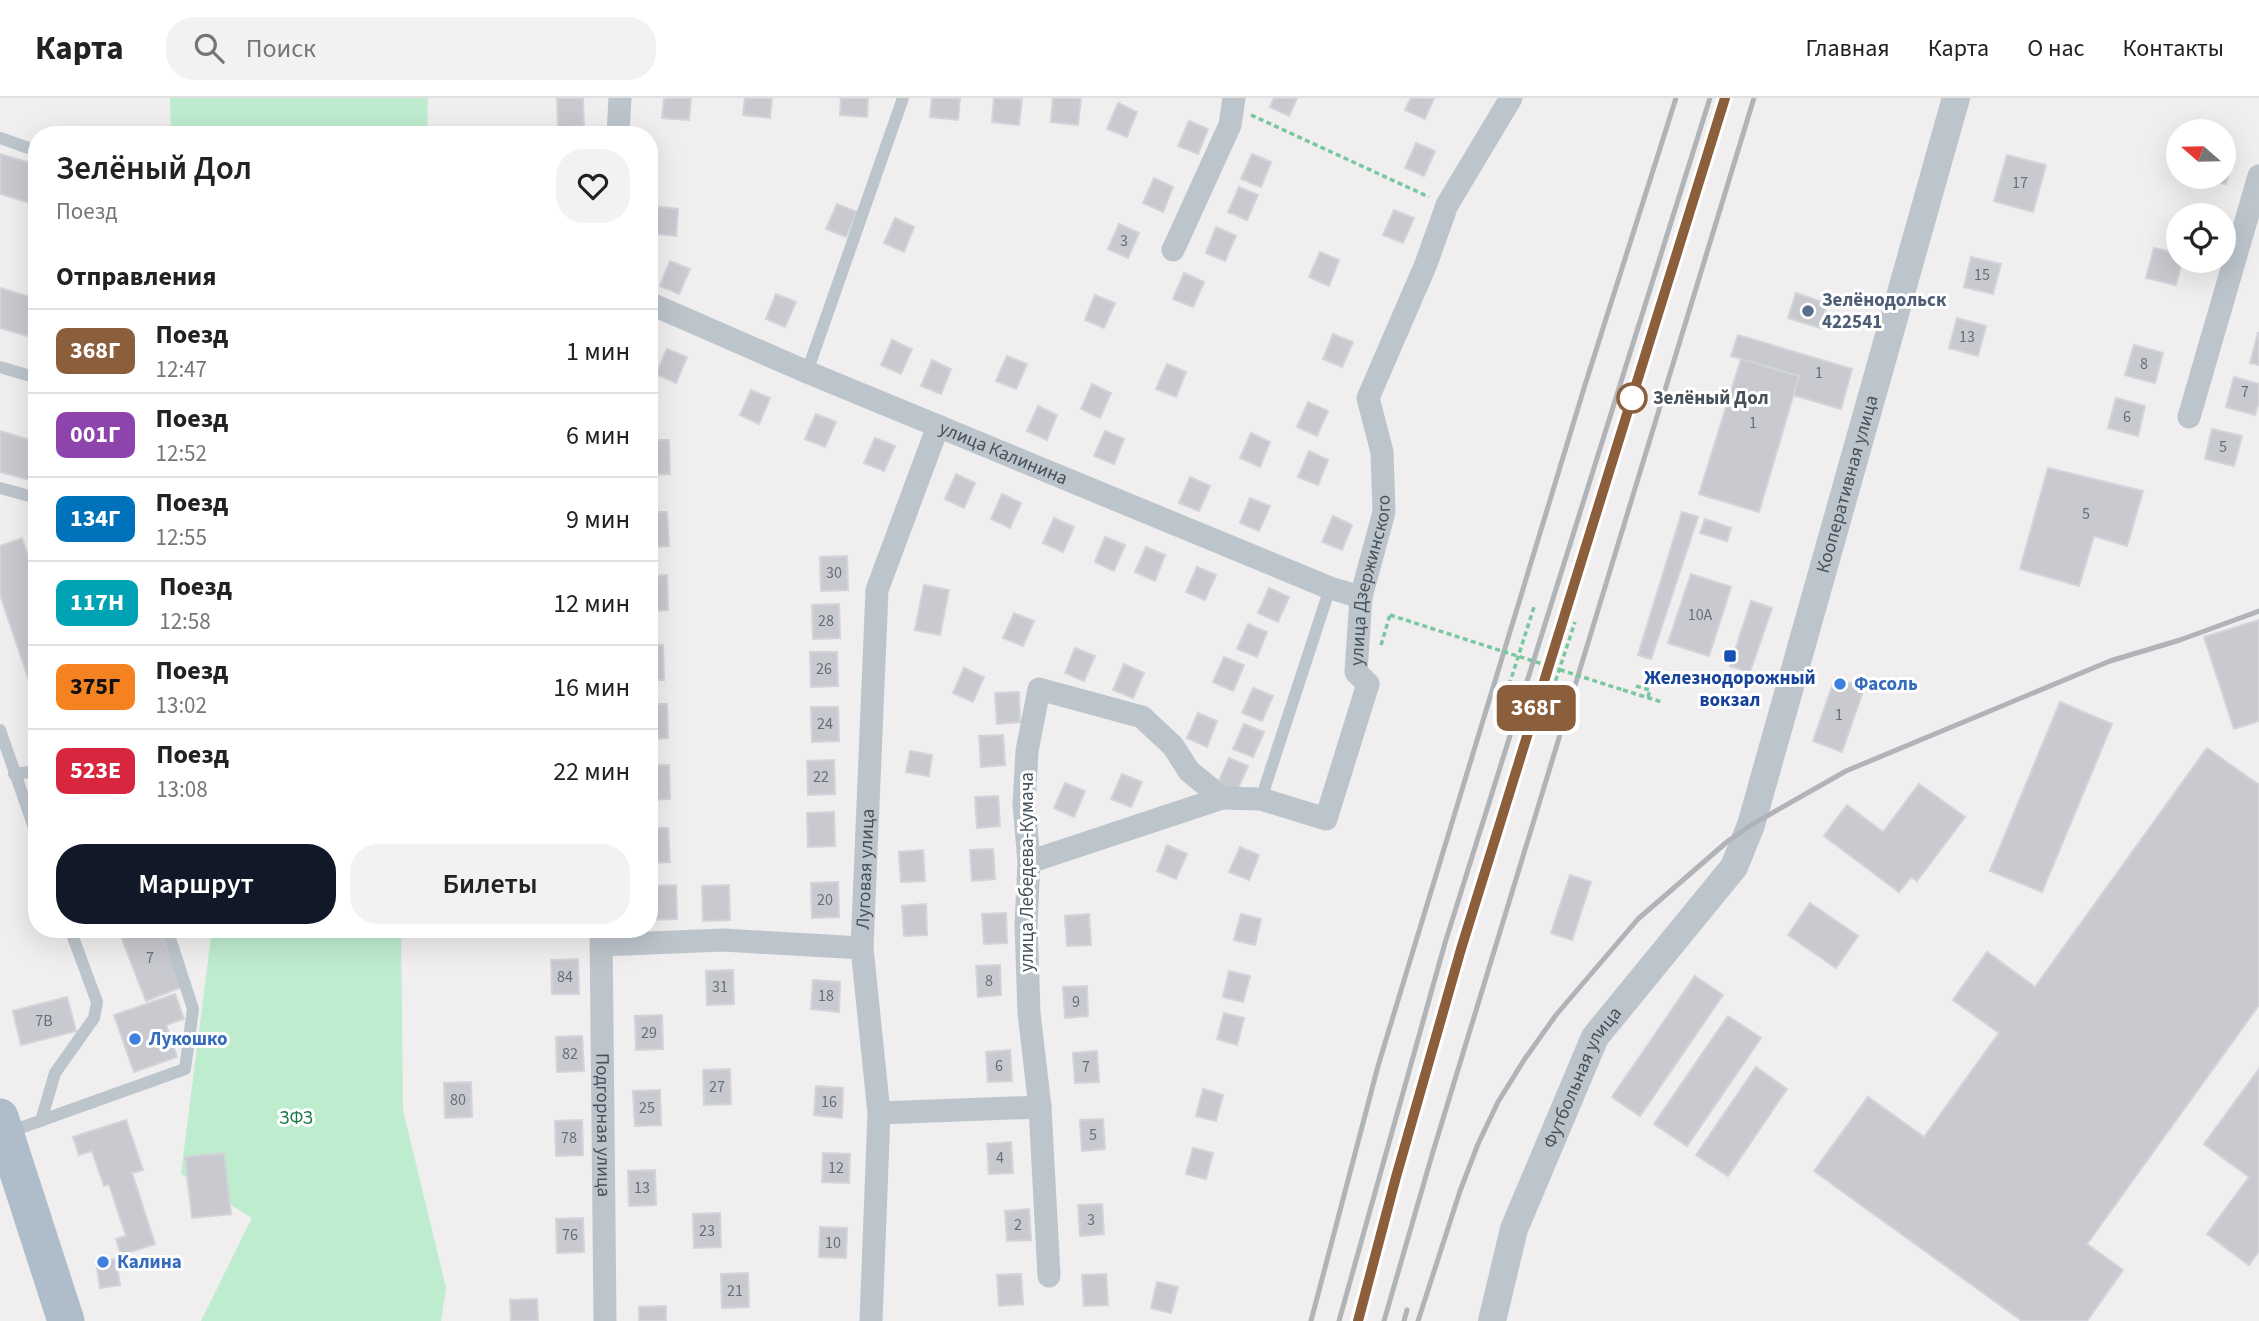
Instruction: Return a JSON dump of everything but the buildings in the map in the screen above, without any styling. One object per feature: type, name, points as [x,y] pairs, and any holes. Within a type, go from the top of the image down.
[{"type":"main road","points":[[3,1125],[66,1321]]},
{"type":"street","points":[[618,126],[620,98]]},
{"type":"street","name":"улица Дзержинского","points":[[1029,862],[1222,798],[1261,799],[1326,819],[1368,684],[1356,672],[1361,597],[1384,512],[1382,452],[1368,398],[1426,264],[1447,205],[1511,98]]},
{"type":"street","name":"Кооперативная улица","points":[[1734,867],[1751,825],[1956,98]]},
{"type":"street","points":[[1173,250],[1230,125],[1234,103]]},
{"type":"street","points":[[2189,417],[2259,176]]},
{"type":"street","name":"улица Калинина","points":[[658,307],[807,372],[1330,588],[1361,597]]},
{"type":"street","name":"Луговая улица","points":[[871,1321],[879,1113],[862,948],[877,590],[938,426]]},
{"type":"street","name":"улица Лебедева-Кумача","points":[[1049,1276],[1026,924],[1029,862],[1024,804],[1027,751],[1039,689],[1142,717],[1173,746],[1189,771],[1222,798]]},
{"type":"street","name":"Футбольная улица","points":[[1492,1321],[1514,1229],[1594,1037],[1734,867]]},
{"type":"street","name":"Подгорная улица","points":[[601,938],[605,1321]]},
{"type":"street","points":[[642,938],[862,948]]},
{"type":"street","points":[[879,1113],[1040,1107]]},
{"type":"lane","points":[[807,372],[903,98]]},
{"type":"lane","points":[[0,138],[28,148]]},
{"type":"lane","points":[[0,367],[28,375]]},
{"type":"lane","points":[[0,488],[28,496]]},
{"type":"lane","points":[[1261,799],[1330,588]]},
{"type":"lane","points":[[0,730],[28,812]]},
{"type":"lane","points":[[14,774],[28,772]]},
{"type":"lane","points":[[41,1121],[55,1073],[94,1018],[97,1002],[73,938]]},
{"type":"lane","points":[[3,1125],[41,1121],[185,1069],[193,1009],[170,938]]},
{"type":"path","points":[[1234,103],[1447,205]]},
{"type":"path","points":[[1504,701],[1534,607]]},
{"type":"path","points":[[1390,615],[1662,702]]},
{"type":"path","points":[[1545,713],[1575,622]]},
{"type":"path","points":[[1636,686],[1650,690],[1648,698]]},
{"type":"green space","points":[[170,98],[428,98],[427,126],[171,126]]},
{"type":"green space","name":"ЗФЗ","points":[[211,938],[401,938],[403,1110],[446,1288],[441,1321],[201,1321],[252,1218],[181,1174]]},
{"type":"railway","points":[[1311,1321],[1378,1066],[1585,385],[1676,98]]},
{"type":"railway","points":[[1339,1321],[1445,943],[1710,98]]},
{"type":"railway","points":[[1358,1321],[1461,949],[1725,98]]},
{"type":"railway","points":[[1384,1321],[1432,1155],[1754,98]]},
{"type":"railway","points":[[1418,1321],[1478,1144],[1498,1102],[1524,1060],[1556,1015],[1638,919],[1728,841],[1846,771],[2110,661],[2180,640],[2259,611]]},
{"type":"railway","points":[[1404,1321],[1407,1310]]},
{"type":"train","name":"368Г","points":[[1358,1321],[1461,949],[1725,98]]},
{"type":"place","name":"Зелёнодольск 422541","points":[[1808,311]]},
{"type":"place","name":"Зелёный Дол","points":[[1632,398]]},
{"type":"place","name":"Железнодорожный вокзал","points":[[1730,656]]},
{"type":"place","name":"Фасоль","points":[[1840,684]]},
{"type":"place","name":"Лукошко","points":[[135,1039]]},
{"type":"place","name":"Калина","points":[[103,1262]]}]
